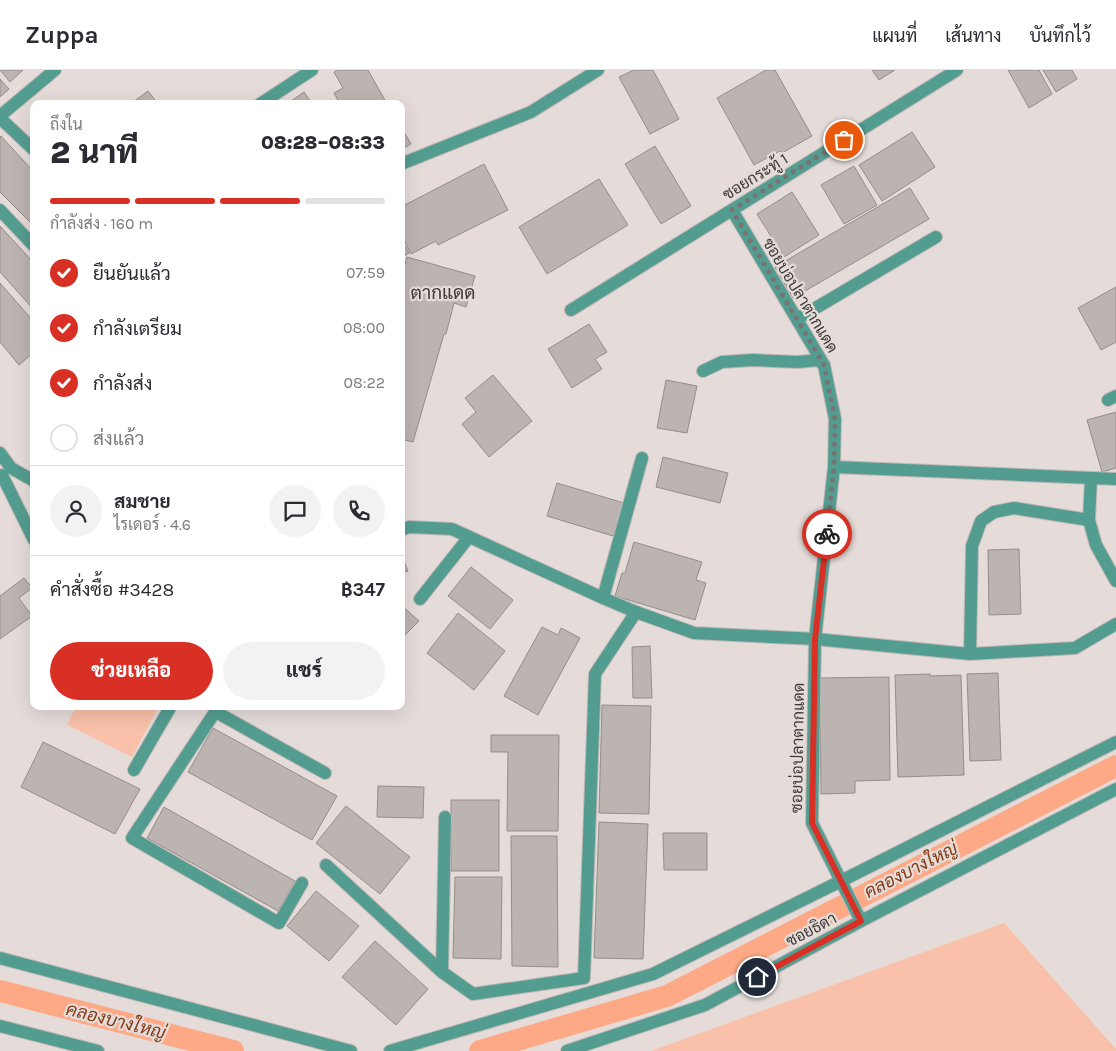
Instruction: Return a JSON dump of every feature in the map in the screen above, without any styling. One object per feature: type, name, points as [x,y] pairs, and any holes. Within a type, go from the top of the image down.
[{"type":"street","points":[[30,146],[0,117],[54,70]]},
{"type":"street","points":[[266,100],[312,70]]},
{"type":"street","points":[[405,162],[532,112],[598,70]]},
{"type":"street","name":"ซอยกระทู้ 1","points":[[571,310],[957,70]]},
{"type":"street","points":[[0,210],[30,242]]},
{"type":"street","name":"ซอยบ่อปลาตากแดด","points":[[732,210],[824,365],[835,419],[834,467],[815,639],[812,823],[861,921]]},
{"type":"street","points":[[797,319],[936,237]]},
{"type":"street","points":[[703,371],[722,362],[753,360],[798,362],[818,360],[824,365]]},
{"type":"street","points":[[0,453],[4,473],[30,531]]},
{"type":"street","points":[[603,598],[642,458]]},
{"type":"street","points":[[834,467],[1116,479]]},
{"type":"street","points":[[4,473],[30,480]]},
{"type":"street","points":[[1091,478],[1088,520],[1096,545],[1116,581]]},
{"type":"street","points":[[970,654],[972,546],[981,521],[994,512],[1014,508],[1088,520]]},
{"type":"street","points":[[405,528],[409,527],[452,529],[603,598],[694,633],[815,639],[970,654],[1075,648],[1116,624]]},
{"type":"street","points":[[420,599],[470,537]]},
{"type":"street","points":[[326,865],[442,972],[473,994],[584,978],[595,674],[636,612]]},
{"type":"street","points":[[134,770],[169,710]]},
{"type":"street","points":[[217,710],[132,838],[279,923],[302,883]]},
{"type":"street","points":[[220,710],[325,773]]},
{"type":"street","points":[[390,1051],[653,974],[1116,742]]},
{"type":"street","name":"ซอยธิดา","points":[[567,1051],[705,1005],[861,921],[1116,789]]},
{"type":"street","points":[[442,972],[445,817]]},
{"type":"street","points":[[0,958],[351,1051]]},
{"type":"street","points":[[0,1026],[98,1051]]},
{"type":"shaded area","points":[[74,710],[157,710],[132,757],[67,725]]},
{"type":"shaded area","points":[[1004,923],[1116,1051],[651,1051]]},
{"type":"building","points":[[0,70],[23,70],[10,82]]},
{"type":"building","points":[[337,70],[368,70],[385,100],[338,100],[334,93],[343,88],[334,72]]},
{"type":"building","points":[[634,70],[653,70],[679,119],[650,134],[619,77]]},
{"type":"building","points":[[766,70],[775,70],[812,136],[782,153],[780,151],[754,165],[717,98]]},
{"type":"building","points":[[872,70],[895,70],[879,80]]},
{"type":"building","points":[[1008,70],[1039,70],[1052,94],[1029,108]]},
{"type":"building","points":[[1043,70],[1072,70],[1077,79],[1056,92]]},
{"type":"building","points":[[0,79],[9,89],[0,97]]},
{"type":"building","points":[[148,91],[155,100],[136,100]]},
{"type":"building","points":[[304,92],[309,100],[293,100]]},
{"type":"building","points":[[912,132],[935,167],[882,201],[859,165]]},
{"type":"building","points":[[405,134],[411,144],[405,148]]},
{"type":"building","points":[[0,137],[30,168],[30,222],[0,192]]},
{"type":"building","points":[[655,146],[691,206],[661,224],[625,164]]},
{"type":"building","points":[[484,164],[508,210],[438,245],[436,241],[411,254],[405,242],[405,205]]},
{"type":"building","points":[[854,166],[877,205],[844,224],[821,185]]},
{"type":"building","points":[[599,179],[628,225],[547,274],[519,227]]},
{"type":"building","points":[[910,188],[929,219],[793,298],[775,267]]},
{"type":"building","points":[[792,192],[819,235],[784,257],[757,214]]},
{"type":"building","points":[[0,226],[30,259],[30,306],[0,272]]},
{"type":"building","points":[[405,246],[409,253],[405,256]]},
{"type":"building","points":[[407,257],[475,276],[466,307],[454,303],[413,442],[405,440],[405,264]]},
{"type":"building","points":[[0,283],[30,317],[30,355],[19,365],[0,342]]},
{"type":"building","points":[[1116,287],[1116,342],[1101,350],[1078,308]]},
{"type":"building","points":[[589,324],[607,352],[595,359],[602,369],[572,388],[548,349]]},
{"type":"building","points":[[493,375],[532,421],[489,457],[462,424],[476,412],[465,398]]},
{"type":"building","points":[[666,380],[697,386],[687,433],[657,428]]},
{"type":"building","points":[[1116,412],[1116,468],[1102,472],[1087,420]]},
{"type":"building","points":[[663,457],[728,473],[720,503],[656,487]]},
{"type":"building","points":[[557,483],[624,503],[613,536],[547,516]]},
{"type":"building","points":[[634,542],[702,562],[696,580],[706,583],[695,620],[615,596],[622,573],[625,573]]},
{"type":"building","points":[[1019,549],[1021,614],[989,615],[988,550]]},
{"type":"building","points":[[471,567],[513,600],[490,629],[448,596]]},
{"type":"building","points":[[24,578],[30,586],[30,590],[19,598],[30,613],[30,617],[0,639],[0,596]]},
{"type":"building","points":[[405,609],[419,621],[405,635]]},
{"type":"building","points":[[458,613],[505,651],[474,690],[427,653]]},
{"type":"building","points":[[542,627],[558,635],[561,628],[580,638],[538,715],[504,696]]},
{"type":"building","points":[[650,646],[652,698],[633,698],[632,647]]},
{"type":"building","points":[[998,673],[1001,760],[970,761],[967,674]]},
{"type":"building","points":[[930,674],[930,676],[961,675],[964,775],[898,777],[895,675]]},
{"type":"building","points":[[889,677],[890,780],[855,781],[855,793],[821,794],[820,678]]},
{"type":"building","points":[[602,705],[651,706],[649,814],[599,813]]},
{"type":"building","points":[[213,728],[337,796],[312,840],[188,772]]},
{"type":"building","points":[[491,735],[559,735],[558,831],[507,831],[508,752],[491,752]]},
{"type":"building","points":[[43,742],[140,789],[115,834],[21,787]]},
{"type":"building","points":[[378,786],[424,787],[423,818],[377,817]]},
{"type":"building","points":[[451,800],[499,800],[499,871],[451,871]]},
{"type":"building","points":[[346,806],[410,857],[380,894],[316,843]]},
{"type":"building","points":[[164,807],[295,881],[278,911],[147,838]]},
{"type":"building","points":[[599,822],[648,824],[643,959],[594,958]]},
{"type":"building","points":[[663,833],[707,833],[707,870],[664,870]]},
{"type":"building","points":[[511,836],[557,836],[558,967],[512,966]]},
{"type":"building","points":[[455,877],[502,877],[501,959],[453,958]]},
{"type":"building","points":[[316,891],[359,926],[329,961],[287,926]]},
{"type":"building","points":[[375,941],[428,989],[396,1025],[342,977]]},
{"type":"waterway","name":"คลองบางใหญ่","points":[[480,1051],[667,996],[1116,766]]},
{"type":"waterway","name":"คลองบางใหญ่","points":[[0,991],[233,1051]]},
{"type":"way so far","points":[[827,534],[834,467],[835,419],[824,365],[732,210],[844,140]]},
{"type":"district","name":"ตากแดด","points":[[443,292]]},
{"type":"route","points":[[757,977],[861,921],[812,823],[815,639],[827,534]]}]
